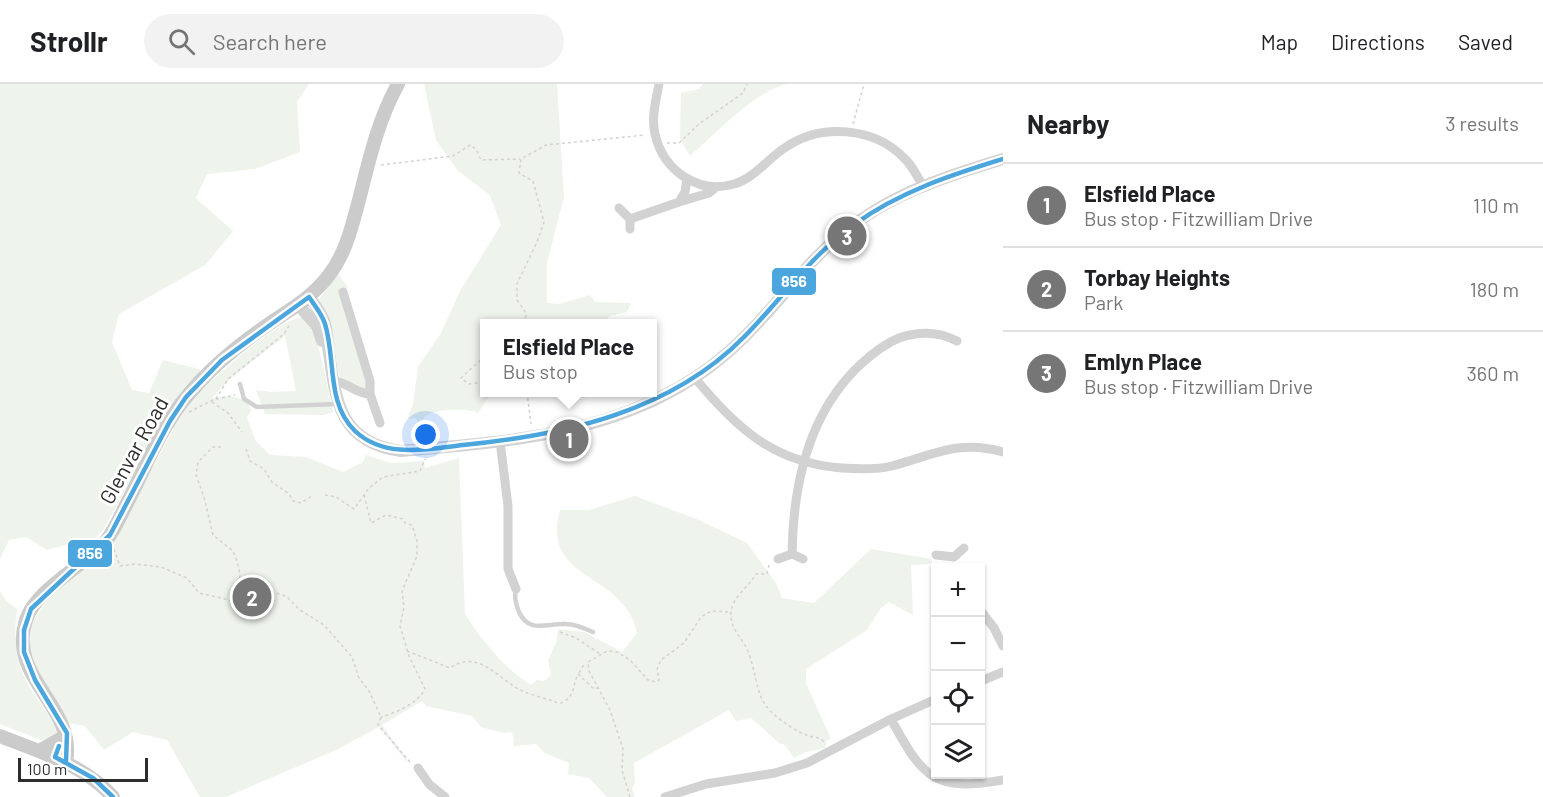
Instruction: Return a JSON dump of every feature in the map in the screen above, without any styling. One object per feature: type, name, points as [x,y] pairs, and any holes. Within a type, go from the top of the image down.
[{"type":"main road","name":"Glenvar Road","points":[[61,760],[69,740],[35,680],[24,652],[24,630],[31,609],[110,535],[170,421],[186,397],[239,346],[304,302],[329,275],[343,253],[381,120],[398,84]]},
{"type":"main road","points":[[39,751],[62,731]]},
{"type":"main road","points":[[0,736],[61,760],[93,778],[113,797]]},
{"type":"street","points":[[659,84],[654,115],[655,134],[672,168],[687,179],[716,187]]},
{"type":"street","points":[[619,208],[630,224],[679,202],[709,193],[716,187],[742,181],[786,146],[810,135],[851,131],[891,147],[903,156],[922,184]]},
{"type":"street","points":[[304,302],[317,326],[330,362],[337,404],[353,431],[362,439],[387,449],[401,451],[554,434],[613,419],[695,378],[754,330],[812,262],[841,235],[870,214],[922,184],[1003,159]]},
{"type":"street","points":[[679,202],[685,192],[687,179]]},
{"type":"street","points":[[344,292],[370,381],[370,394],[380,423]]},
{"type":"street","points":[[792,554],[795,500],[804,462],[825,406],[842,382],[872,354],[892,341],[925,332],[941,334],[957,341]]},
{"type":"street","points":[[695,378],[726,415],[743,430],[765,445],[804,462],[861,469],[890,466],[959,446],[983,447],[1003,452]]},
{"type":"street","points":[[333,381],[342,382],[357,392],[370,394]]},
{"type":"street","points":[[500,441],[508,506],[508,569],[516,589]]},
{"type":"street","points":[[936,555],[954,557],[964,548]]},
{"type":"street","points":[[774,561],[792,554],[803,559]]},
{"type":"street","points":[[954,557],[956,563]]},
{"type":"street","points":[[985,616],[1003,646]]},
{"type":"street","points":[[985,679],[1003,672]]},
{"type":"street","points":[[665,797],[705,784],[775,773],[832,752],[891,719],[931,701]]},
{"type":"street","points":[[891,719],[914,759],[936,778],[957,786],[1003,780]]},
{"type":"street","points":[[417,768],[429,784],[445,797]]},
{"type":"lane","points":[[240,384],[242,395],[248,403],[257,407],[337,404]]},
{"type":"lane","points":[[516,589],[514,598],[524,621],[539,627],[569,624],[593,632]]},
{"type":"path","points":[[675,143],[679,143],[699,124],[743,93],[747,84]]},
{"type":"path","points":[[851,131],[864,84]]},
{"type":"path","points":[[368,166],[453,156],[470,145],[476,149],[482,160],[521,159],[552,144],[655,134]]},
{"type":"path","points":[[521,159],[519,173],[533,181],[544,222],[537,243],[517,284],[517,300],[526,313],[525,319]]},
{"type":"path","points":[[187,412],[216,399],[228,379],[284,334],[291,323]]},
{"type":"path","points":[[480,361],[461,378],[469,384],[480,383]]},
{"type":"path","points":[[216,399],[242,395]]},
{"type":"path","points":[[528,397],[530,417]]},
{"type":"path","points":[[212,402],[228,413],[242,432]]},
{"type":"path","points":[[108,545],[117,552],[120,566],[142,564],[174,571],[187,578],[199,593],[234,601],[238,599],[240,592],[235,555],[213,535],[195,467],[201,457],[213,447],[222,447]]},
{"type":"path","points":[[246,449],[250,461],[264,469],[272,482],[289,494],[293,501],[301,503],[314,495]]},
{"type":"path","points":[[325,495],[336,497],[354,509],[369,488],[383,477],[420,471],[425,458]]},
{"type":"path","points":[[364,495],[370,523],[386,515],[403,519],[405,523],[412,525],[416,535],[417,556],[402,591],[404,607],[400,626],[407,651],[425,689],[419,698],[394,714],[381,717]]},
{"type":"path","points":[[774,561],[768,574],[756,574],[751,584],[735,599],[731,612],[735,633],[745,643],[749,653],[764,707],[808,737],[820,738],[832,752]]},
{"type":"path","points":[[240,592],[269,591],[286,596],[300,610],[324,625],[356,664],[358,678],[369,691],[381,717],[378,724],[391,743],[417,768]]},
{"type":"path","points":[[407,651],[450,668],[460,661],[474,661],[484,665],[516,688],[558,703],[565,701],[574,690],[578,674],[583,666],[607,651],[617,652],[630,660],[648,680],[656,682],[659,680],[657,669],[661,660],[684,643],[701,617],[711,611],[731,612]]},
{"type":"path","points":[[553,625],[556,630],[576,638],[600,654]]},
{"type":"path","points":[[587,665],[599,688],[623,749],[622,770],[630,797]]},
{"type":"path","points":[[578,674],[594,689],[599,688]]},
{"type":"shaded area","points":[[0,84],[309,84],[297,102],[300,152],[255,169],[207,174],[196,198],[233,231],[205,265],[119,314],[112,342],[132,390],[149,393],[163,360],[199,369],[211,381],[270,333],[294,319],[303,317],[309,325],[318,348],[333,412],[324,415],[265,414],[256,390],[296,391],[285,336],[231,378],[212,398],[230,396],[246,400],[251,411],[247,417],[255,440],[270,455],[306,457],[343,472],[363,462],[366,455],[391,463],[424,461],[425,468],[459,458],[465,614],[494,653],[512,671],[531,685],[537,680],[544,681],[551,675],[548,661],[557,640],[558,629],[584,632],[622,652],[637,633],[629,613],[617,598],[572,565],[562,551],[557,534],[560,510],[589,510],[635,496],[699,520],[747,543],[776,583],[782,598],[814,603],[871,549],[932,559],[932,563],[911,565],[913,615],[889,602],[881,608],[867,630],[806,669],[806,683],[831,739],[826,741],[825,748],[806,752],[794,758],[785,745],[779,743],[751,718],[736,721],[729,710],[634,763],[635,784],[632,788],[635,797],[607,797],[589,778],[568,774],[569,763],[545,753],[536,744],[513,746],[514,738],[511,732],[503,733],[481,727],[472,716],[426,706],[422,701],[382,725],[407,759],[406,761],[379,727],[336,750],[226,797],[200,797],[167,740],[133,732],[104,750],[85,726],[67,723],[37,673],[30,646],[32,622],[50,597],[108,548],[174,429],[159,412],[163,422],[103,530],[84,550],[76,542],[47,550],[26,537],[9,540],[0,559]]},
{"type":"shaded area","points":[[424,84],[557,84],[564,197],[547,263],[547,303],[559,304],[590,295],[595,302],[631,303],[627,312],[609,316],[608,319],[480,319],[480,397],[488,397],[478,413],[461,410],[433,412],[418,423],[416,418],[407,419],[413,404],[418,367],[441,333],[460,291],[501,225],[490,195],[458,171],[436,140]]},
{"type":"shaded area","points":[[703,84],[787,84],[775,88],[749,104],[690,156],[680,139],[681,93],[699,89]]},
{"type":"shaded area","points":[[338,274],[348,288],[340,292],[347,307],[368,391],[340,378],[317,302]]},
{"type":"shaded area","points":[[0,591],[6,601],[17,609],[15,636],[21,671],[54,726],[57,733],[53,739],[41,740],[0,724]]},
{"type":"transit line","name":"856","points":[[66,762],[67,733],[35,680],[24,652],[24,630],[31,609],[110,535],[170,421],[186,397],[222,360],[309,297],[325,324],[333,380],[340,407],[346,420],[367,440],[393,449],[421,450],[540,434],[614,415],[683,384],[715,363],[744,337],[810,264],[855,224],[907,194],[945,178],[1003,159]]},
{"type":"transit line","name":"856","points":[[59,746],[55,757],[93,778],[113,797]]},
{"type":"place","name":"Emlyn Place","points":[[847,236]]},
{"type":"place","name":"Elsfield Place","points":[[569,439]]},
{"type":"place","name":"Torbay Heights","points":[[252,597]]}]
